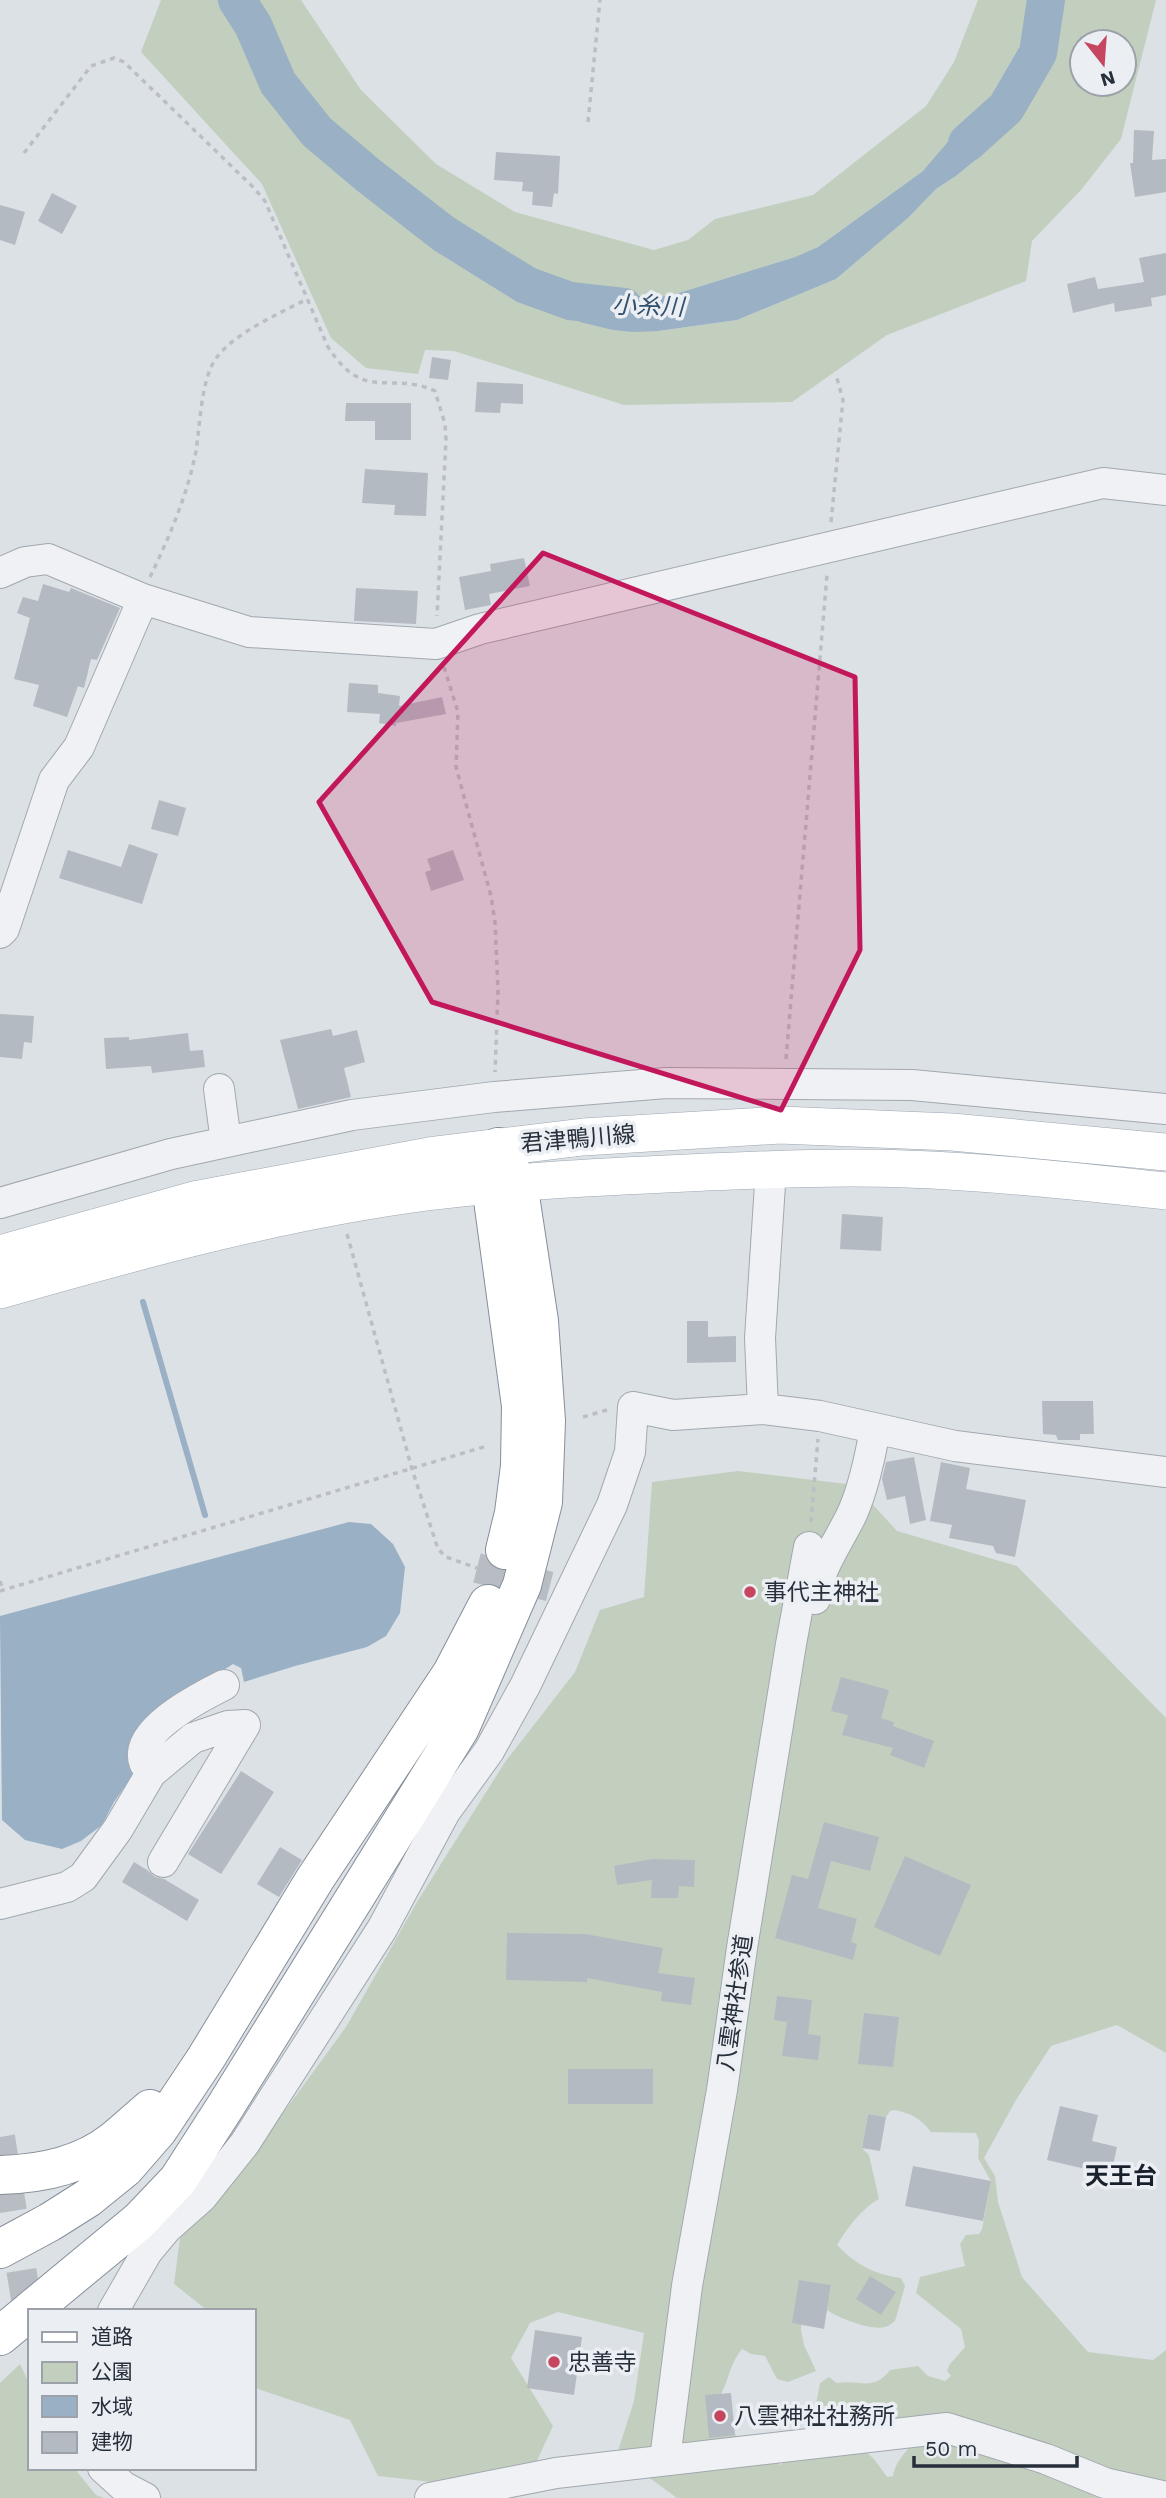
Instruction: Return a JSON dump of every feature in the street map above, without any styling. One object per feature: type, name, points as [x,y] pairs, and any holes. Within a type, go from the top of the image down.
[{"type":"highway","points":[[32,2309],[139,2221],[178,2180],[460,1728],[522,1585],[543,1502],[546,1420],[539,1321],[498,1147]]},
{"type":"highway","points":[[0,2249],[89,2198],[125,2168],[158,2130],[206,2058],[315,1879],[452,1674],[484,1612],[501,1567],[514,1513],[520,1466],[521,1406],[505,1184]]},
{"type":"highway","points":[[0,2175],[29,2174],[71,2164],[111,2143],[206,2058]]},
{"type":"highway","points":[[0,2273],[52,2245],[125,2194],[225,2107]]},
{"type":"highway","points":[[0,2336],[28,2313]]},
{"type":"main road","name":"君津鴨川線","points":[[0,1254],[194,1200],[435,1155],[583,1137],[780,1125],[952,1132],[1166,1153]]},
{"type":"main road","name":"君津鴨川線","points":[[0,1290],[178,1241],[257,1223],[425,1192],[505,1184],[771,1169],[905,1168],[1014,1175],[1166,1191]]},
{"type":"street","points":[[0,573],[25,562],[48,559],[141,598],[249,632],[436,644],[480,629],[1103,483],[1166,490]]},
{"type":"street","points":[[0,933],[4,929],[54,780],[79,747],[141,598]]},
{"type":"street","points":[[0,1203],[171,1154],[352,1115],[494,1097],[666,1083],[912,1084],[1166,1109]]},
{"type":"street","points":[[219,1088],[226,1142]]},
{"type":"street","points":[[763,1409],[760,1338],[771,1169]]},
{"type":"street","points":[[114,2309],[147,2252],[167,2228],[202,2197],[245,2143],[382,1929],[445,1812],[489,1751],[525,1686],[560,1591],[612,1505],[630,1452],[633,1407],[673,1415],[763,1409],[820,1416],[955,1446],[1166,1472]]},
{"type":"street","points":[[774,1746],[793,1722],[803,1699],[817,1583],[853,1511],[870,1460],[874,1429]]},
{"type":"street","name":"八雲神社参道","points":[[665,2459],[687,2286],[722,2090],[774,1746],[809,1547]]},
{"type":"street","points":[[151,1773],[144,1762],[146,1742],[169,1718],[194,1699],[224,1685]]},
{"type":"street","points":[[0,1904],[67,1886],[83,1877],[118,1829],[151,1773],[193,1738],[228,1726],[245,1725],[163,1862]]},
{"type":"street","points":[[430,2498],[556,2473],[947,2428],[1046,2459],[1105,2483],[1166,2497]]},
{"type":"street","points":[[105,2470],[124,2487],[145,2498]]},
{"type":"path","points":[[588,122],[600,0]]},
{"type":"path","points":[[24,153],[91,66],[114,58],[124,62],[265,201],[328,347],[340,366],[367,382],[424,386],[435,391],[441,405],[446,440],[436,644],[458,712],[456,767],[491,896],[495,922],[498,991],[494,1097]]},
{"type":"path","points":[[141,598],[170,536],[195,453],[203,394],[215,358],[244,334],[307,298]]},
{"type":"path","points":[[784,1083],[843,400],[836,375]]},
{"type":"path","points":[[340,1208],[412,1469],[438,1549],[446,1557],[477,1568]]},
{"type":"path","points":[[809,1547],[820,1416]]},
{"type":"path","points":[[0,1581],[1,1591],[487,1446]]},
{"type":"highlighted area","points":[[543,553],[855,677],[860,950],[781,1110],[432,1002],[319,802]]},
{"type":"green space","points":[[161,0],[301,0],[361,90],[436,164],[515,212],[654,250],[688,240],[715,219],[813,195],[926,106],[954,62],[978,0],[1156,0],[1138,71],[1138,28],[1068,28],[1068,98],[1131,98],[1121,139],[1081,190],[1032,241],[1026,281],[887,335],[792,402],[624,405],[454,351],[425,350],[418,374],[366,368],[331,338],[262,184],[141,52]],"holes":[[[1001,106],[999,129],[984,153],[936,189],[908,218],[836,279],[737,320],[658,331],[570,302],[607,291],[647,297],[669,296],[795,257],[818,247],[923,171],[973,120],[995,112]]]},
{"type":"green space","points":[[738,1471],[855,1485],[897,1531],[1017,1566],[1166,1718],[1166,2053],[1117,2025],[1051,2046],[1016,2100],[984,2158],[995,2176],[998,2202],[1022,2277],[1088,2352],[1153,2360],[1166,2350],[1166,2498],[677,2498],[617,2454],[634,2401],[644,2333],[558,2312],[530,2323],[511,2358],[553,2426],[535,2465],[440,2483],[378,2476],[350,2420],[256,2387],[256,2309],[205,2309],[174,2284],[180,2238],[254,2153],[346,2027],[417,1902],[505,1762],[575,1672],[600,1610],[644,1597],[652,1482]],"holes":[[[895,2110],[911,2115],[931,2132],[976,2133],[979,2141],[978,2158],[991,2181],[982,2229],[979,2234],[966,2235],[960,2244],[965,2266],[920,2277],[916,2293],[961,2329],[965,2347],[950,2364],[947,2371],[951,2376],[945,2381],[928,2376],[918,2366],[890,2370],[884,2377],[872,2383],[837,2383],[829,2377],[820,2383],[816,2405],[827,2420],[844,2428],[914,2441],[899,2461],[893,2476],[887,2477],[874,2459],[859,2446],[789,2456],[781,2465],[731,2432],[720,2396],[742,2349],[751,2354],[765,2356],[777,2379],[788,2382],[816,2371],[804,2345],[801,2330],[805,2281],[831,2286],[827,2310],[839,2317],[879,2328],[895,2321],[905,2286],[901,2278],[866,2268],[837,2245],[855,2219],[879,2199],[869,2155],[862,2148],[868,2114],[886,2117],[890,2111]]]},
{"type":"green space","points":[[20,2364],[28,2381],[28,2470],[76,2470],[96,2495],[104,2498],[0,2498],[0,2383]]},
{"type":"water","points":[[1002,106],[1008,113],[984,153],[936,189],[908,218],[836,279],[737,320],[633,332],[580,322],[570,301],[607,291],[647,297],[669,296],[795,257],[818,247],[923,171],[958,130]]},
{"type":"water","points":[[349,1522],[371,1524],[393,1544],[405,1567],[400,1613],[386,1636],[367,1647],[244,1682],[241,1668],[233,1664],[167,1706],[138,1768],[114,1802],[102,1825],[81,1841],[62,1849],[25,1840],[2,1820],[0,1616]]},
{"type":"building","points":[[1134,130],[1154,131],[1152,160],[1166,159],[1166,192],[1135,197],[1130,163],[1133,163]]},
{"type":"building","points":[[496,152],[560,156],[558,194],[554,193],[552,207],[532,205],[533,192],[522,191],[523,182],[494,180]]},
{"type":"building","points":[[52,193],[77,206],[62,234],[38,221]]},
{"type":"building","points":[[0,205],[25,212],[15,245],[0,240]]},
{"type":"building","points":[[1166,253],[1166,295],[1151,298],[1152,306],[1115,312],[1114,303],[1073,313],[1067,284],[1095,277],[1098,289],[1144,282],[1139,258]]},
{"type":"building","points":[[432,357],[451,360],[448,380],[429,378]]},
{"type":"building","points":[[477,382],[523,384],[523,404],[501,403],[500,413],[475,412]]},
{"type":"building","points":[[346,403],[411,403],[411,440],[375,440],[375,421],[345,421]]},
{"type":"building","points":[[365,469],[428,473],[426,516],[394,515],[395,505],[362,503]]},
{"type":"building","points":[[524,558],[530,586],[489,594],[491,605],[465,610],[459,577],[491,571],[490,564]]},
{"type":"building","points":[[43,584],[69,592],[71,588],[120,608],[97,660],[91,659],[84,688],[78,686],[67,717],[33,706],[39,685],[14,679],[30,618],[17,613],[23,597],[38,601]]},
{"type":"building","points":[[356,588],[418,591],[416,624],[354,621]]},
{"type":"building","points":[[349,683],[378,685],[378,693],[400,696],[399,706],[442,697],[446,714],[396,723],[396,726],[379,723],[380,714],[347,712]]},
{"type":"building","points":[[159,800],[186,808],[178,836],[151,829]]},
{"type":"building","points":[[129,844],[158,854],[142,904],[59,878],[68,850],[121,867]]},
{"type":"building","points":[[453,850],[464,880],[431,891],[425,872],[431,870],[427,859]]},
{"type":"building","points":[[0,1014],[34,1016],[32,1043],[24,1042],[22,1059],[0,1057]]},
{"type":"building","points":[[331,1029],[333,1036],[357,1030],[365,1062],[344,1068],[351,1097],[298,1109],[280,1040]]},
{"type":"building","points":[[188,1033],[190,1051],[203,1050],[205,1067],[152,1073],[151,1066],[106,1069],[104,1038],[129,1037],[129,1040]]},
{"type":"building","points":[[842,1214],[883,1217],[881,1251],[840,1249]]},
{"type":"building","points":[[687,1321],[708,1321],[708,1337],[736,1336],[736,1362],[687,1363]]},
{"type":"building","points":[[1042,1401],[1093,1401],[1094,1434],[1080,1434],[1080,1440],[1058,1440],[1056,1435],[1043,1434]]},
{"type":"building","points":[[914,1457],[926,1520],[910,1524],[905,1496],[887,1500],[882,1479],[886,1462]]},
{"type":"building","points":[[941,1462],[970,1468],[966,1489],[1026,1500],[1015,1557],[996,1553],[993,1546],[949,1538],[952,1525],[930,1521]]},
{"type":"building","points":[[841,1677],[889,1690],[881,1718],[894,1722],[893,1726],[934,1741],[924,1768],[890,1755],[893,1748],[842,1735],[848,1715],[831,1711]]},
{"type":"building","points":[[241,1771],[274,1792],[221,1874],[188,1854]]},
{"type":"building","points":[[824,1822],[879,1837],[870,1871],[831,1861],[818,1908],[857,1919],[851,1942],[857,1944],[853,1960],[775,1938],[792,1875],[808,1879]]},
{"type":"building","points":[[280,1847],[302,1860],[279,1897],[257,1884]]},
{"type":"building","points":[[905,1856],[971,1885],[940,1956],[874,1927]]},
{"type":"building","points":[[652,1859],[695,1860],[694,1887],[679,1886],[678,1898],[651,1898],[652,1880],[617,1885],[614,1866]]},
{"type":"building","points":[[134,1862],[155,1877],[164,1879],[199,1900],[187,1921],[122,1882]]},
{"type":"building","points":[[507,1933],[585,1934],[663,1948],[658,1973],[695,1978],[691,2005],[661,2001],[662,1992],[587,1978],[587,1982],[506,1980]]},
{"type":"building","points":[[777,1996],[812,2000],[808,2034],[821,2036],[818,2060],[782,2056],[787,2022],[774,2020]]},
{"type":"building","points":[[864,2013],[899,2017],[893,2067],[858,2064]]},
{"type":"building","points":[[568,2069],[653,2069],[653,2104],[568,2104]]},
{"type":"building","points":[[1060,2106],[1098,2115],[1092,2141],[1117,2147],[1111,2175],[1047,2160]]},
{"type":"building","points":[[868,2114],[886,2117],[880,2151],[862,2148]]},
{"type":"building","points":[[913,2166],[991,2181],[983,2221],[905,2206]]},
{"type":"building","points":[[870,2276],[896,2292],[881,2315],[856,2299]]},
{"type":"building","points":[[799,2280],[831,2285],[824,2329],[792,2323]]},
{"type":"building","name":"忠善寺","points":[[535,2330],[582,2337],[574,2395],[527,2388]]},
{"type":"building","name":"八雲神社社務所","points":[[731,2393],[735,2435],[709,2438],[705,2395]]},
{"type":"waterway","name":"小糸川","points":[[237,0],[253,25],[278,83],[317,132],[368,175],[444,234],[526,285],[570,301],[624,307]]},
{"type":"waterway","name":"小糸川","points":[[967,143],[1006,108],[1038,53],[1046,0]]},
{"type":"waterway","points":[[143,1302],[205,1515]]},
{"type":"tunnel","points":[[477,1568],[552,1587]]},
{"type":"tunnel","points":[[0,2137],[28,2312]]},
{"type":"place","name":"事代主神社","points":[[750,1592]]},
{"type":"place","name":"忠善寺","points":[[554,2362]]},
{"type":"place","name":"八雲神社社務所","points":[[720,2416]]},
{"type":"district","name":"天王台","points":[[1121,2176]]}]
